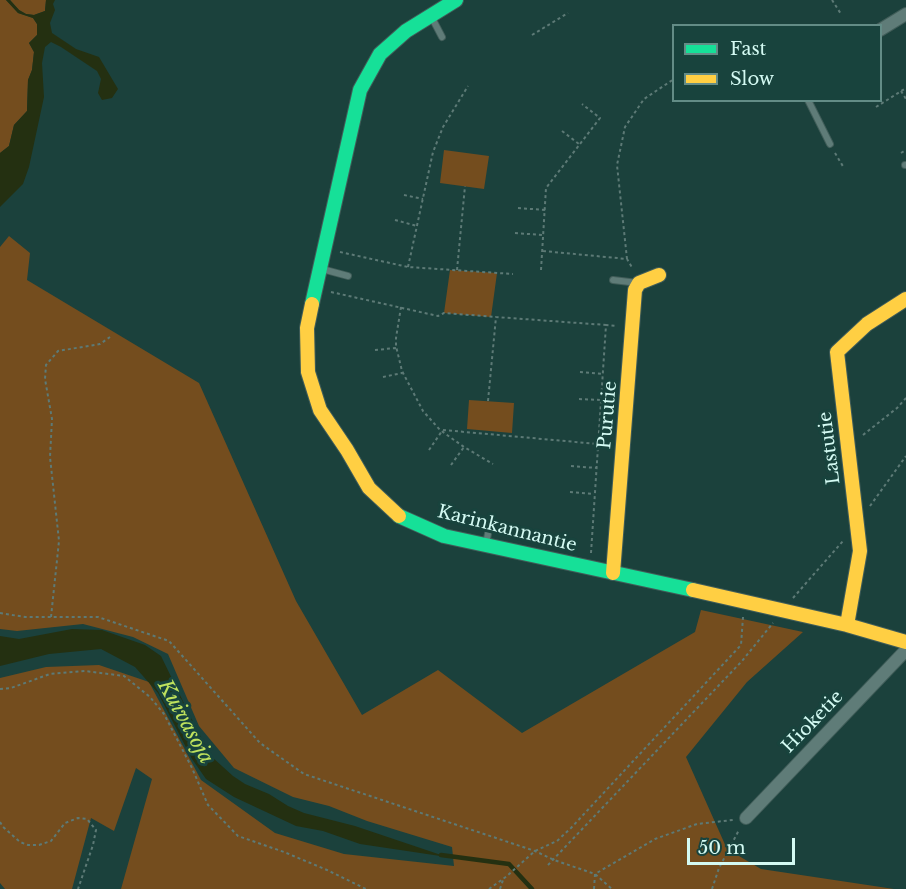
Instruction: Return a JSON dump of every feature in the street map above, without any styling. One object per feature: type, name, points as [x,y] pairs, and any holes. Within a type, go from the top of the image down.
[{"type":"street","name":"Karinkannantie","points":[[456,0],[406,31],[380,54],[360,90],[307,328],[308,372],[320,410],[369,488],[398,515],[444,536],[783,610],[906,642]]},
{"type":"street","points":[[882,29],[906,14]]},
{"type":"street","points":[[639,283],[659,275]]},
{"type":"street","name":"Purutie","points":[[613,573],[636,290],[639,283]]},
{"type":"street","name":"Lastutie","points":[[847,625],[860,551],[837,352],[867,324],[906,299]]},
{"type":"street","name":"Hioketie","points":[[746,818],[906,650]]},
{"type":"lane","points":[[430,16],[442,37]]},
{"type":"lane","points":[[809,102],[830,144]]},
{"type":"lane","points":[[321,269],[348,276]]},
{"type":"lane","points":[[613,280],[639,283]]},
{"type":"lane","points":[[485,545],[491,518]]},
{"type":"path","points":[[832,0],[841,14]]},
{"type":"path","points":[[532,35],[568,13]]},
{"type":"path","points":[[639,283],[627,259],[617,165],[624,127],[645,99],[672,80]]},
{"type":"path","points":[[408,267],[433,152],[443,127],[468,86]]},
{"type":"path","points":[[876,107],[906,88]]},
{"type":"path","points":[[901,91],[906,99]]},
{"type":"path","points":[[541,270],[546,188],[600,118],[582,104]]},
{"type":"path","points":[[562,132],[579,145]]},
{"type":"path","points":[[830,144],[844,168]]},
{"type":"path","points":[[901,153],[906,150]]},
{"type":"path","points":[[458,270],[465,186]]},
{"type":"path","points":[[404,195],[423,199]]},
{"type":"path","points":[[518,208],[545,210]]},
{"type":"path","points":[[395,220],[417,226]]},
{"type":"path","points":[[515,233],[543,235]]},
{"type":"path","points":[[326,249],[408,267],[513,274]]},
{"type":"path","points":[[542,251],[627,259]]},
{"type":"path","points":[[316,289],[438,315],[444,313],[633,327]]},
{"type":"path","points":[[400,308],[396,348],[402,373],[423,411],[441,431],[493,464]]},
{"type":"path","points":[[488,401],[496,317]]},
{"type":"path","points":[[590,568],[606,325]]},
{"type":"path","points":[[51,617],[59,541],[50,457],[52,419],[45,379],[46,365],[58,351],[100,344],[110,337]]},
{"type":"path","points":[[375,350],[396,348]]},
{"type":"path","points":[[580,372],[603,374]]},
{"type":"path","points":[[383,377],[402,373]]},
{"type":"path","points":[[848,447],[897,408],[906,398]]},
{"type":"path","points":[[579,399],[601,400]]},
{"type":"path","points":[[441,431],[598,444]]},
{"type":"path","points":[[429,450],[441,431]]},
{"type":"path","points":[[451,465],[464,447]]},
{"type":"path","points":[[870,506],[906,456]]},
{"type":"path","points":[[571,466],[597,468]]},
{"type":"path","points":[[570,492],[595,494]]},
{"type":"path","points":[[548,865],[742,661],[857,525]]},
{"type":"path","points":[[489,889],[503,880],[535,851],[557,841],[741,645],[743,601]]},
{"type":"path","points":[[0,613],[25,617],[98,617],[169,641],[260,743],[304,774],[535,851],[596,874],[612,889]]},
{"type":"path","points":[[0,689],[11,688],[50,674],[85,672],[124,676],[150,698],[164,714],[208,805],[238,836],[284,852],[366,889]]},
{"type":"path","points":[[0,822],[20,842],[39,845],[51,841],[65,823],[78,818],[87,819],[96,830],[78,889]]},
{"type":"path","points":[[596,874],[655,839],[697,824],[746,818]]},
{"type":"path","points":[[712,889],[719,868],[746,818]]},
{"type":"path","points":[[594,889],[596,874]]},
{"type":"path","points":[[500,889],[503,880]]},
{"type":"shaded area","points":[[0,0],[6,0],[18,13],[33,18],[37,24],[37,35],[29,43],[34,52],[32,70],[28,80],[27,111],[14,125],[9,146],[0,153]]},
{"type":"shaded area","points":[[10,0],[46,0],[45,11],[34,15],[26,14]]},
{"type":"shaded area","points":[[444,150],[489,156],[484,189],[440,183]]},
{"type":"shaded area","points":[[9,236],[30,253],[27,280],[199,383],[296,601],[362,715],[438,670],[522,733],[695,632],[701,610],[803,632],[747,682],[686,757],[727,849],[761,869],[894,889],[121,889],[152,779],[136,768],[114,831],[91,818],[72,889],[5,889],[0,883],[0,678],[46,667],[99,665],[149,682],[201,780],[275,833],[344,854],[454,866],[452,847],[367,821],[329,806],[293,797],[234,768],[199,726],[168,654],[133,637],[83,624],[17,631],[0,629],[0,247]]},
{"type":"shaded area","points":[[450,270],[497,273],[491,317],[444,313]]},
{"type":"shaded area","points":[[469,400],[514,403],[512,433],[467,429]]},
{"type":"water","points":[[6,0],[10,0],[26,14],[34,15],[45,11],[46,0],[55,0],[53,4],[55,10],[50,23],[52,33],[76,49],[99,57],[118,89],[112,98],[102,100],[98,93],[101,79],[97,71],[51,42],[45,47],[42,63],[44,97],[29,167],[23,184],[0,207],[0,153],[9,146],[14,125],[27,111],[28,80],[32,70],[34,52],[29,43],[37,35],[37,24],[33,18],[18,13]]},
{"type":"water","points":[[72,629],[102,630],[145,645],[161,656],[212,757],[245,784],[304,813],[355,826],[447,857],[360,844],[323,831],[296,826],[234,797],[206,779],[192,759],[158,693],[135,667],[101,649],[49,654],[0,666],[0,636],[19,639]]},
{"type":"waterway","name":"Kuivasoja","points":[[441,855],[509,864],[532,889]]},
{"type":"traffic: fast","points":[[312,304],[360,90],[380,54],[406,31],[456,0]]},
{"type":"traffic: fast","points":[[399,516],[444,536],[693,590]]},
{"type":"traffic: slow","points":[[613,573],[635,290],[639,283],[659,275]]},
{"type":"traffic: slow","points":[[847,625],[860,551],[837,352],[867,324],[906,299]]},
{"type":"traffic: slow","points":[[312,304],[307,328],[308,372],[320,410],[369,488],[399,516]]},
{"type":"traffic: slow","points":[[693,590],[847,625],[906,642]]}]
